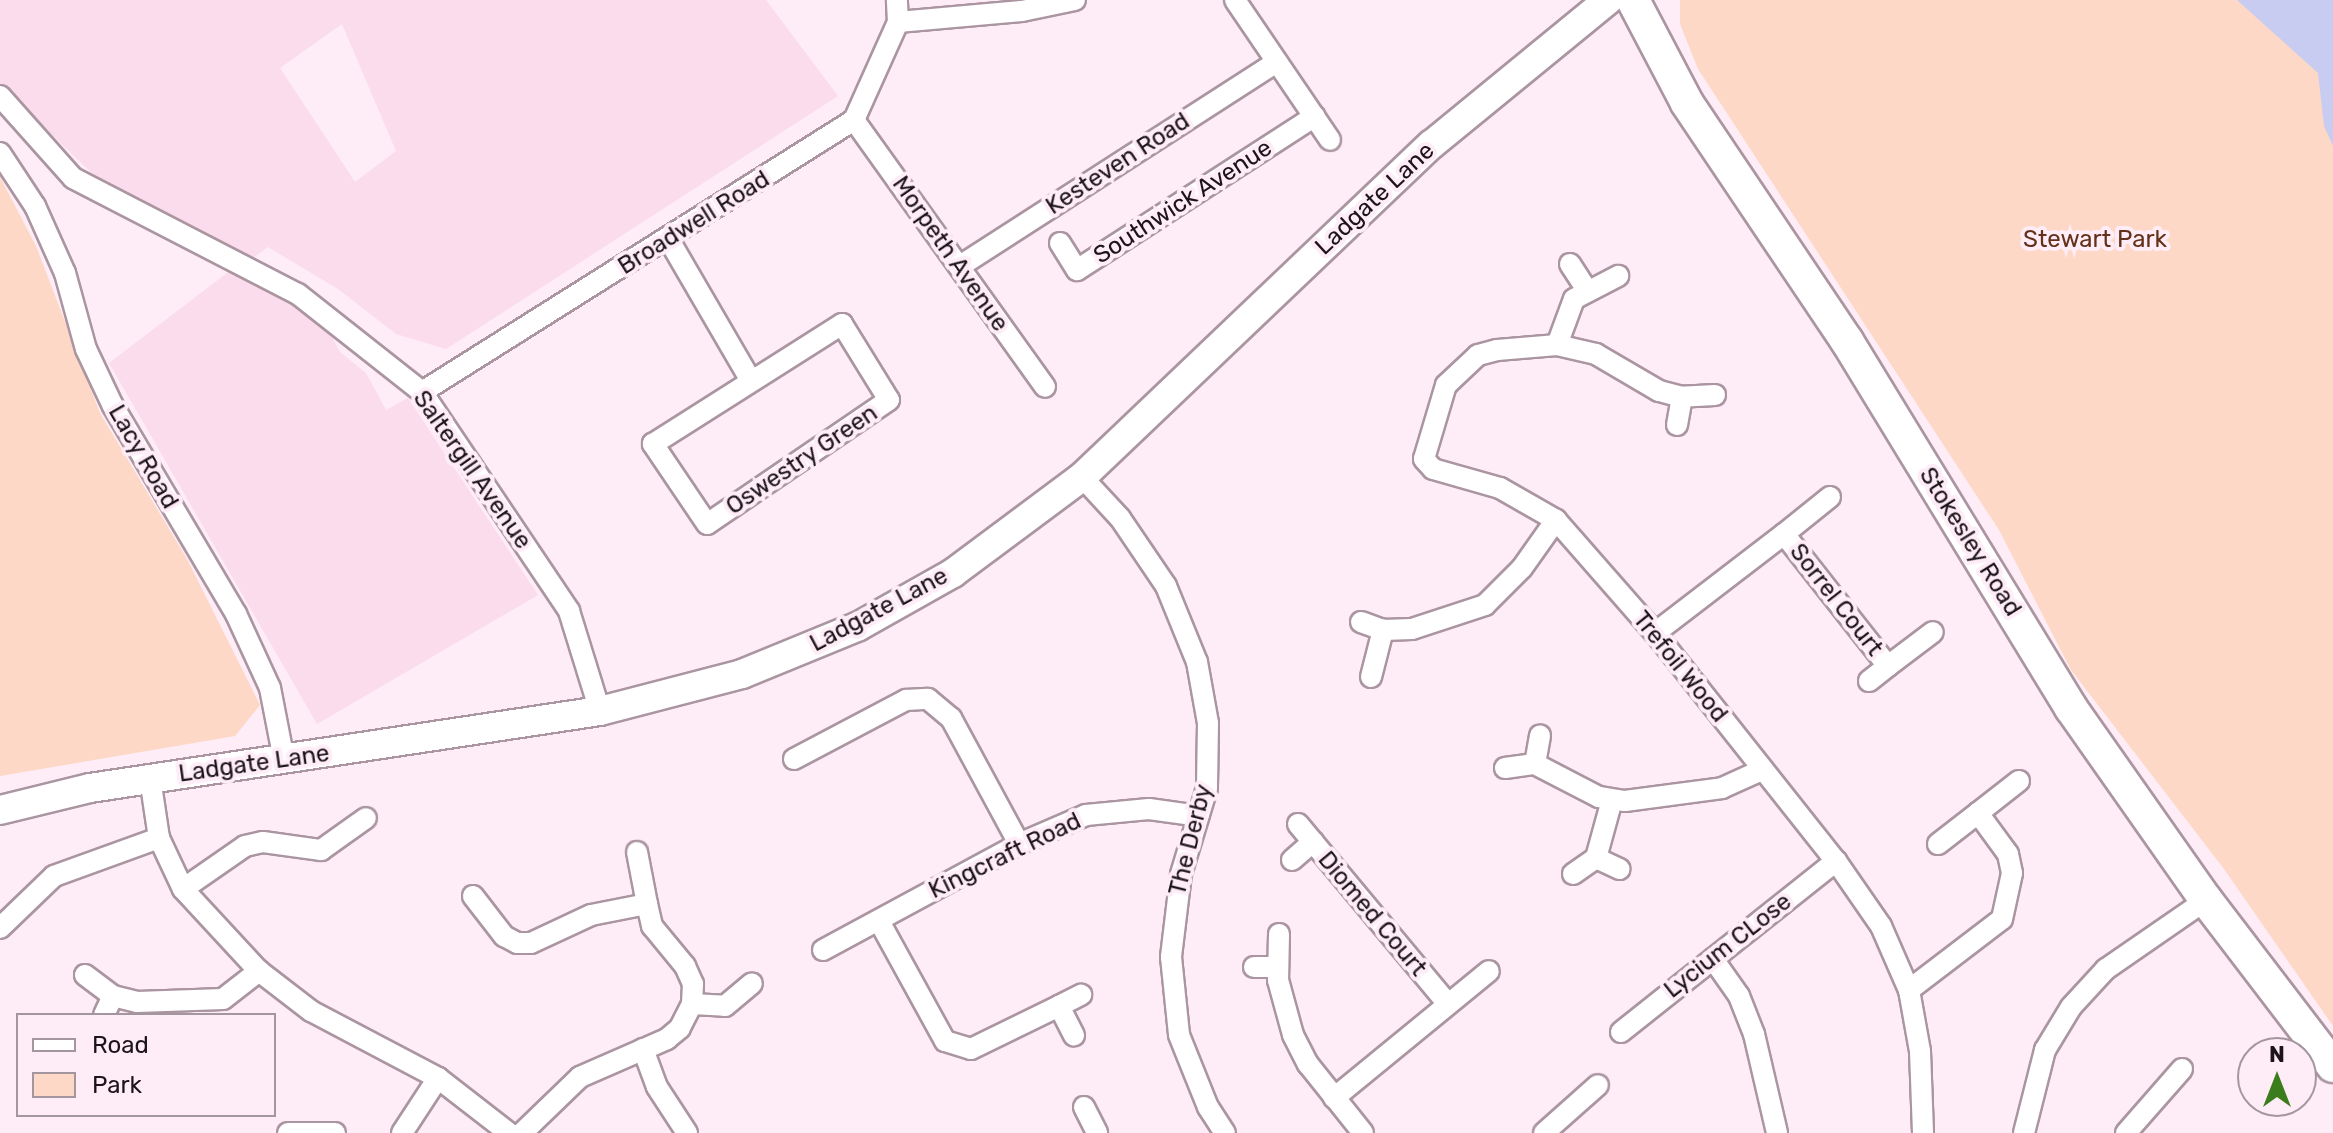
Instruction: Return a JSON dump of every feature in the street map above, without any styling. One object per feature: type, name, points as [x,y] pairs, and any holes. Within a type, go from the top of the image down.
[{"type":"main road","name":"Ladgate Lane","points":[[0,810],[150,778],[600,711],[742,674],[859,626],[953,573],[1082,477],[1431,145],[1608,0]]},
{"type":"main road","name":"Stokesley Road","points":[[1633,0],[1687,103],[1847,341],[2071,708],[2206,900],[2333,1066]]},
{"type":"street","points":[[854,120],[898,22],[897,0]]},
{"type":"street","points":[[898,22],[1022,11],[1075,0]]},
{"type":"street","points":[[1235,0],[1330,140]]},
{"type":"street","name":"Kesteven Road","points":[[960,266],[1276,62]]},
{"type":"street","name":"Saltergill Avenue","points":[[0,96],[73,178],[298,294],[422,392],[569,611],[600,711]]},
{"type":"street","name":"Southwick Avenue","points":[[1060,243],[1077,270],[1315,116]]},
{"type":"street","name":"Broadwell Road","points":[[422,392],[669,240],[854,120]]},
{"type":"street","name":"Morpeth Avenue","points":[[854,120],[1045,387]]},
{"type":"street","name":"Lacy Road","points":[[0,153],[35,206],[65,273],[86,349],[113,406],[236,614],[274,698],[284,760]]},
{"type":"street","points":[[669,240],[751,381]]},
{"type":"street","points":[[1570,264],[1586,289]]},
{"type":"street","points":[[1557,345],[1564,315],[1586,289],[1618,276]]},
{"type":"street","name":"Oswestry Green","points":[[842,324],[889,400],[707,524],[653,444],[751,381],[842,324]]},
{"type":"street","name":"Trefoil Wood","points":[[1715,395],[1682,397],[1648,385],[1596,354],[1557,345],[1497,350],[1460,368],[1435,410],[1424,451],[1433,469],[1500,488],[1556,520],[1655,633],[1836,861],[1881,926],[1909,990],[1920,1051],[1923,1133]]},
{"type":"street","points":[[1677,425],[1682,397]]},
{"type":"street","name":"The Derby","points":[[1082,477],[1145,554],[1188,634],[1208,723],[1207,788],[1173,915],[1174,1000],[1189,1066],[1225,1133]]},
{"type":"street","name":"Sorrel Court","points":[[1655,633],[1830,497]]},
{"type":"street","points":[[1361,622],[1383,630],[1438,623],[1485,605],[1522,568],[1556,520]]},
{"type":"street","name":"Sorrel Court","points":[[1784,534],[1888,666]]},
{"type":"street","points":[[1371,677],[1383,630]]},
{"type":"street","name":"Sorrel Court","points":[[1869,681],[1933,632]]},
{"type":"street","points":[[794,759],[906,700],[928,699],[951,718],[1019,844]]},
{"type":"street","points":[[1535,764],[1540,735]]},
{"type":"street","points":[[1505,768],[1535,764],[1587,791],[1612,800],[1722,788],[1762,770]]},
{"type":"street","points":[[150,778],[159,838],[183,889],[259,971],[311,1011],[438,1078],[509,1133]]},
{"type":"street","points":[[1938,844],[2019,781]]},
{"type":"street","points":[[1573,874],[1596,858],[1612,800]]},
{"type":"street","name":"Kingcraft Road","points":[[823,950],[1019,844],[1086,815],[1117,810],[1199,816]]},
{"type":"street","points":[[1909,990],[2002,919],[2012,873],[2008,854],[1978,813]]},
{"type":"street","points":[[183,889],[245,846],[263,842],[321,850],[366,818]]},
{"type":"street","name":"Diomed Court","points":[[1298,824],[1447,1003]]},
{"type":"street","points":[[0,928],[54,876],[159,838]]},
{"type":"street","points":[[1292,860],[1313,842]]},
{"type":"street","points":[[522,1133],[580,1077],[643,1049],[680,1028],[692,1004],[693,984],[685,966],[661,941],[647,904],[637,852]]},
{"type":"street","points":[[1596,858],[1620,869]]},
{"type":"street","name":"Lycium CLose","points":[[1621,1032],[1836,861]]},
{"type":"street","points":[[473,896],[504,936],[517,943],[531,943],[591,915],[647,904]]},
{"type":"street","points":[[2024,1133],[2045,1050],[2071,1007],[2106,969],[2206,900]]},
{"type":"street","points":[[879,921],[938,1033],[955,1047],[983,1045],[1081,995]]},
{"type":"street","points":[[1279,934],[1277,967],[1293,1035],[1334,1098],[1363,1133]]},
{"type":"street","points":[[1713,959],[1739,996],[1754,1034],[1777,1133]]},
{"type":"street","points":[[1254,967],[1277,967]]},
{"type":"street","points":[[85,975],[113,996],[137,1002],[223,999],[259,971]]},
{"type":"street","points":[[1334,1098],[1489,971]]},
{"type":"street","points":[[692,1004],[725,1006],[752,983]]},
{"type":"street","points":[[105,1013],[113,996]]},
{"type":"street","points":[[1059,1006],[1074,1035]]},
{"type":"street","points":[[643,1049],[657,1087],[687,1133]]},
{"type":"street","points":[[2126,1133],[2182,1069]]},
{"type":"street","points":[[402,1133],[438,1078]]},
{"type":"street","points":[[1554,1130],[1598,1085]]},
{"type":"street","points":[[1084,1107],[1097,1133]]},
{"type":"street","points":[[288,1133],[335,1133]]},
{"type":"shaded area","points":[[0,0],[766,0],[838,96],[446,349],[396,334],[338,289],[268,247],[253,258],[93,174],[0,86]],"holes":[[[342,24],[396,151],[355,182],[280,68]]]},
{"type":"shaded area","points":[[231,270],[305,309],[328,330],[340,352],[366,373],[386,410],[408,398],[538,595],[317,724],[109,363]]},
{"type":"green space","name":"Stewart Park","points":[[1680,0],[2333,0],[2333,1026],[2224,869],[2071,670],[1999,530],[1698,69],[1680,24]]},
{"type":"green space","points":[[0,177],[36,246],[100,413],[187,559],[260,705],[235,736],[0,776]]},
{"type":"water","points":[[2237,0],[2333,0],[2333,146],[2324,126],[2318,73]]}]
